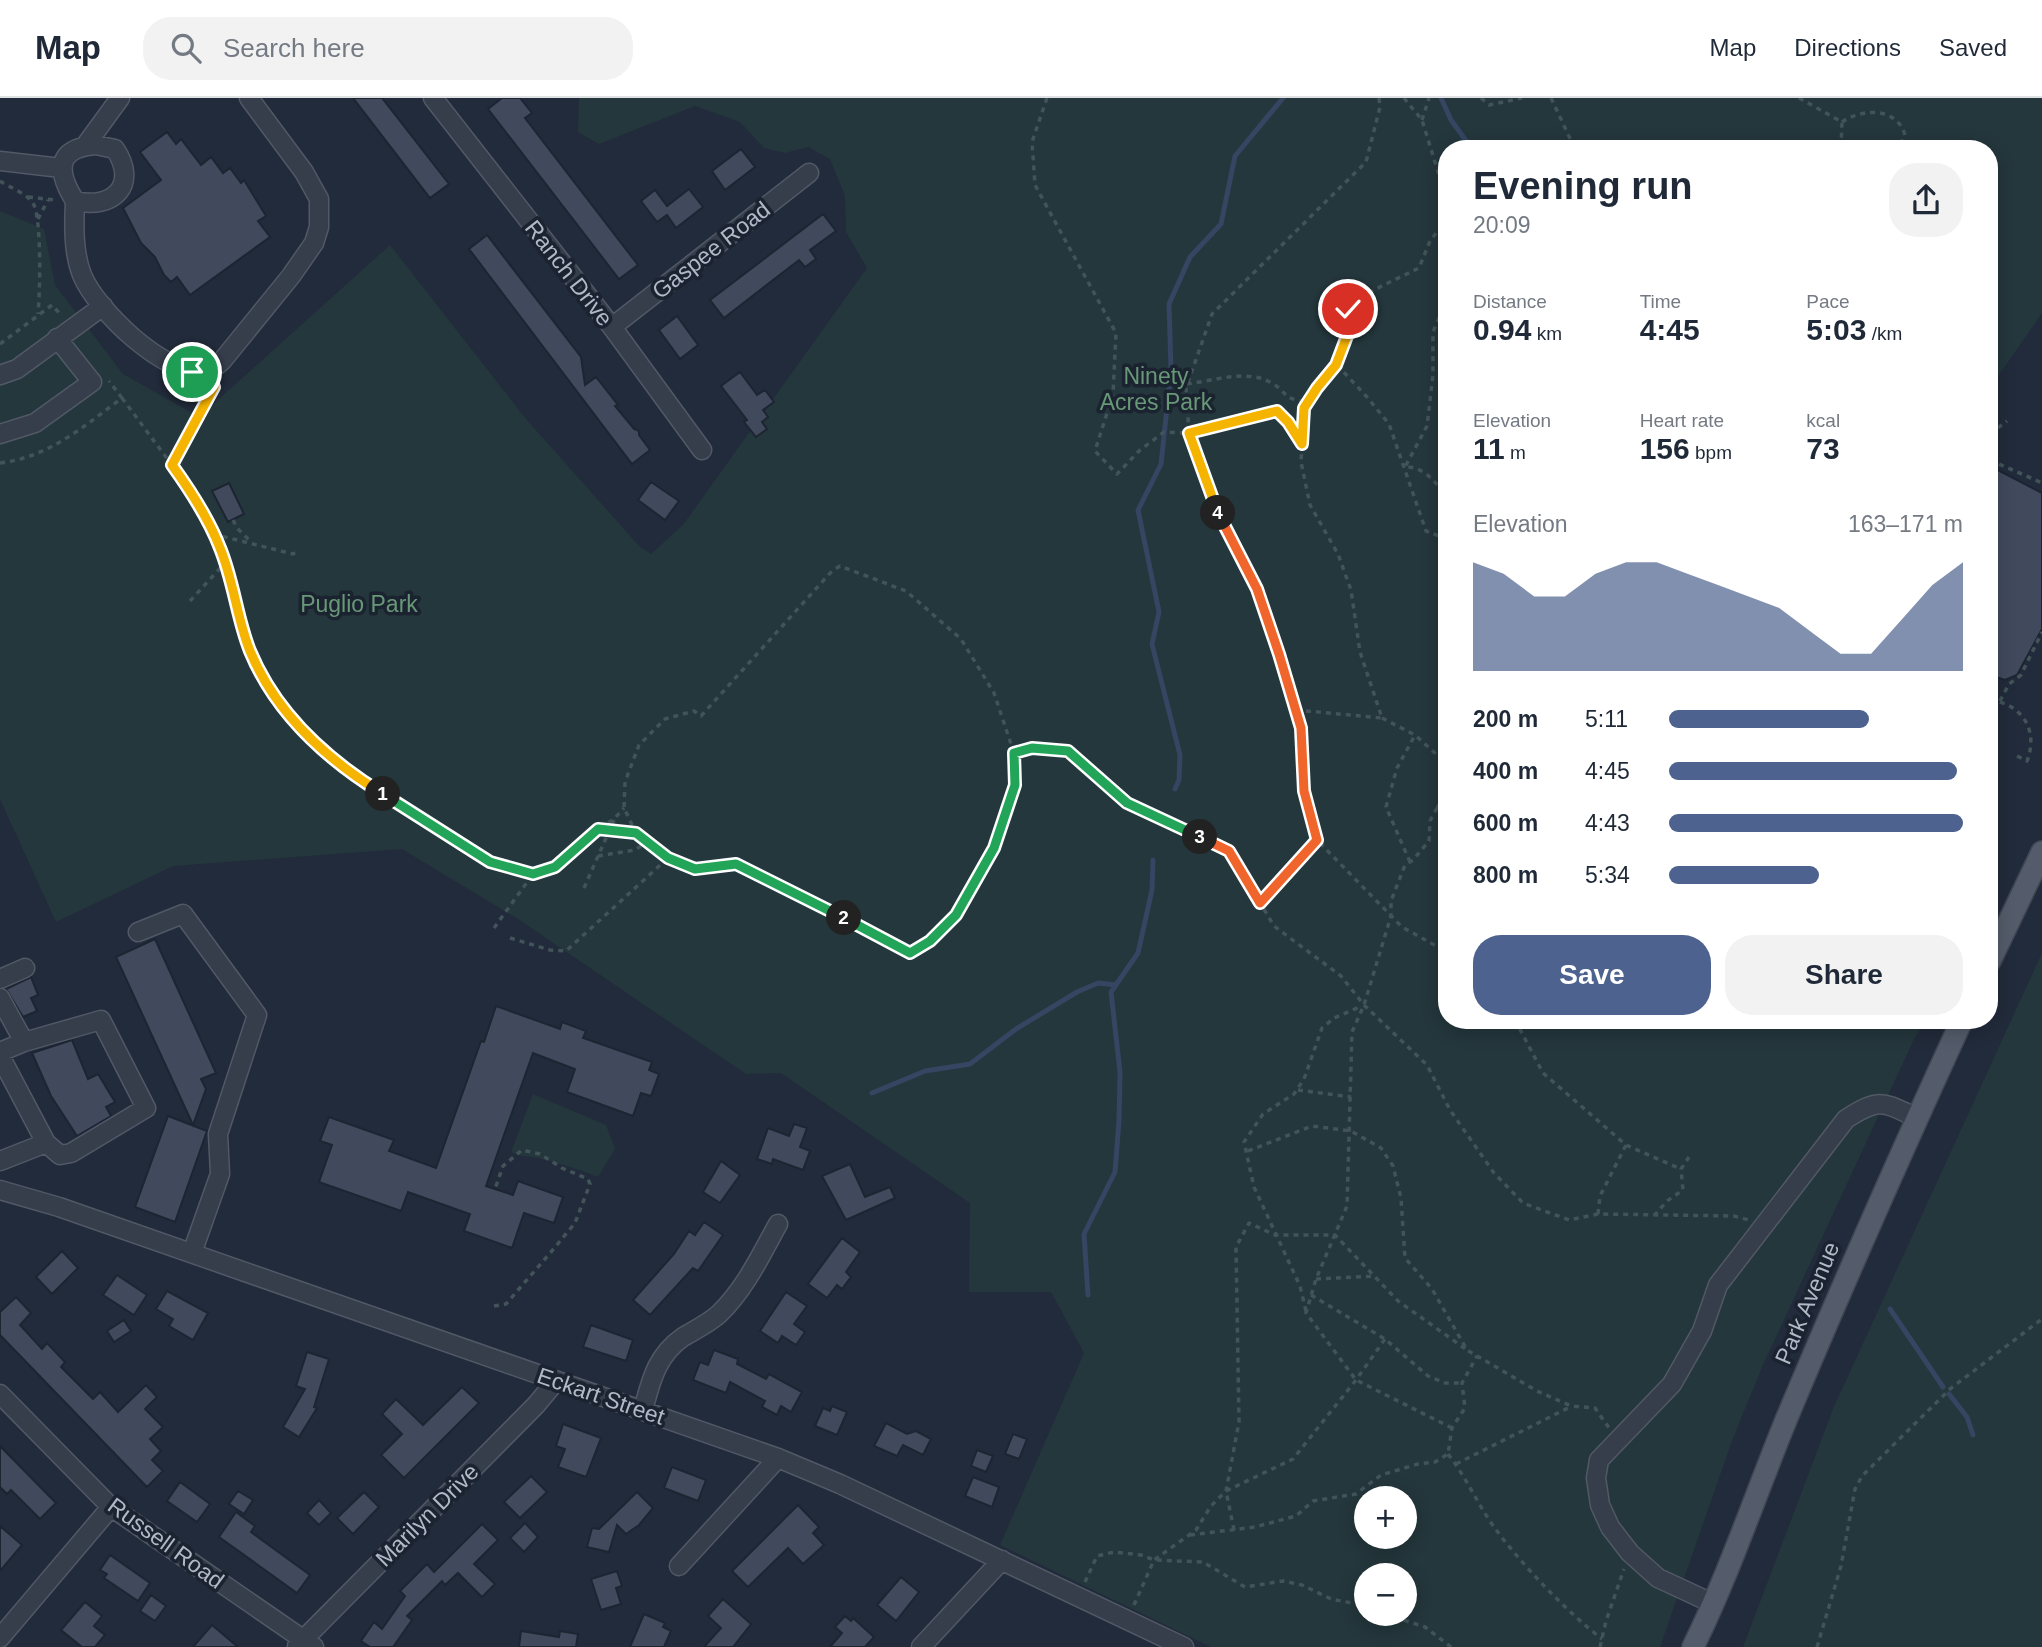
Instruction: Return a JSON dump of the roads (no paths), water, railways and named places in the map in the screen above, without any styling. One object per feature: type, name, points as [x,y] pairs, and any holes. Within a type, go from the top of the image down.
[{"type":"main road","points":[[1998,944],[2042,852]]},
{"type":"main road","name":"Park Avenue","points":[[1693,1647],[1712,1607],[1821,1337],[1958,1029]]},
{"type":"main road","name":"Park Avenue","points":[[1702,1647],[1712,1607]]},
{"type":"street","points":[[85,146],[120,98]]},
{"type":"street","points":[[75,201],[87,204],[106,202],[116,194],[125,180],[124,162],[115,149],[77,147],[66,156],[61,168],[63,183],[75,201],[74,236],[82,276],[103,306],[128,334],[157,356],[192,372],[208,372],[222,361],[291,276],[314,243],[319,227],[319,199],[304,172],[249,98]]},
{"type":"street","name":"Ranch Drive","points":[[433,98],[612,327],[702,450]]},
{"type":"street","points":[[0,161],[61,168]]},
{"type":"street","name":"Gaspee Road","points":[[612,327],[809,173]]},
{"type":"street","points":[[0,375],[17,369],[103,306]]},
{"type":"street","points":[[0,434],[35,423],[92,382],[57,338]]},
{"type":"street","points":[[138,932],[183,914],[257,1015],[218,1134],[220,1174],[192,1253]]},
{"type":"street","points":[[0,979],[25,968]]},
{"type":"street","points":[[0,998],[24,1042]]},
{"type":"street","points":[[101,1020],[146,1108],[71,1153],[60,1155],[46,1143],[0,1054],[24,1042],[101,1020]]},
{"type":"street","points":[[1712,1607],[1658,1578],[1630,1553],[1600,1505],[1596,1478],[1599,1460],[1672,1384],[1702,1331],[1718,1286],[1846,1119],[1864,1107],[1883,1102],[1917,1118]]},
{"type":"street","points":[[0,1161],[46,1143]]},
{"type":"street","name":"Eckart Street","points":[[0,1190],[59,1207],[778,1458],[1184,1647]]},
{"type":"street","points":[[643,1410],[660,1359],[681,1339],[718,1315],[732,1299],[778,1224]]},
{"type":"street","name":"Marilyn Drive","points":[[304,1644],[536,1405],[556,1381]]},
{"type":"street","name":"Russell Road","points":[[0,1394],[111,1507],[304,1644]]},
{"type":"street","points":[[679,1566],[778,1458]]},
{"type":"street","points":[[0,1638],[111,1507]]},
{"type":"street","points":[[921,1647],[1002,1560]]},
{"type":"waterway","points":[[1175,789],[1179,780],[1180,755],[1152,644],[1159,612],[1138,510],[1161,464],[1171,370],[1169,304],[1190,257],[1221,224],[1235,156],[1283,98]]},
{"type":"waterway","points":[[1441,98],[1451,120],[1465,140]]},
{"type":"waterway","points":[[1088,1295],[1084,1234],[1115,1172],[1119,1121],[1120,1072],[1111,992],[1138,953],[1152,890],[1153,860]]},
{"type":"waterway","points":[[872,1093],[925,1071],[970,1064],[1016,1029],[1077,992],[1098,983],[1116,985]]},
{"type":"waterway","points":[[1890,1309],[1943,1387]]},
{"type":"waterway","points":[[1949,1394],[1967,1417],[1973,1435]]},
{"type":"park label","name":"Ninety Acres Park","points":[[1156,389]]},
{"type":"park label","name":"Puglio Park","points":[[359,604]]}]
